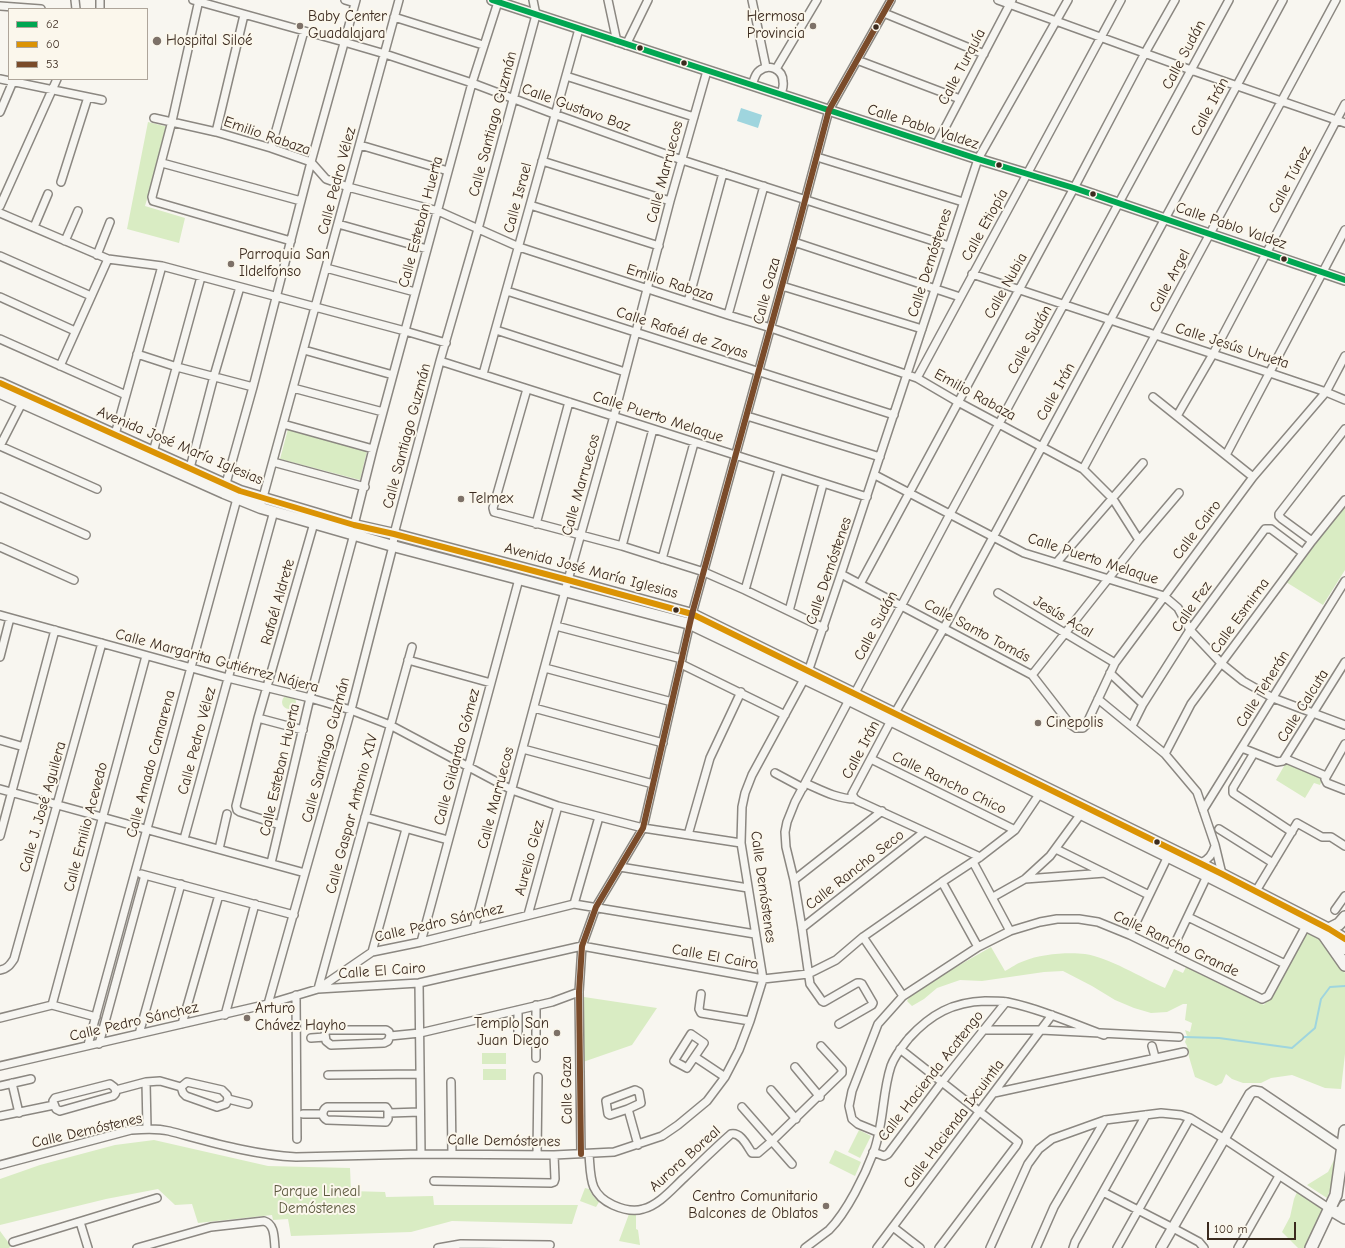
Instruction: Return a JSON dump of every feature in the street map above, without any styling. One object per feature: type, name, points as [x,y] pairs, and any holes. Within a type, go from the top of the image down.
[{"type":"main road","name":"Avenida José María Iglesias","points":[[0,383],[114,440]]},
{"type":"main road","name":"Avenida José María Iglesias","points":[[0,393],[152,456],[238,495],[354,530],[393,546],[566,591],[691,619]]},
{"type":"main road","name":"Avenida José María Iglesias","points":[[152,456],[190,468],[225,489]]},
{"type":"main road","name":"Avenida José María Iglesias","points":[[262,503],[274,511],[314,523],[354,530],[394,534],[568,580],[691,619],[1170,853],[1207,876],[1256,891],[1326,932],[1345,949]]},
{"type":"main road","name":"Avenida José María Iglesias","points":[[1170,853],[1201,863],[1222,874],[1230,883],[1306,926],[1345,939]]},
{"type":"main road","points":[[1340,914],[1339,924],[1326,932],[1345,965]]},
{"type":"main road","points":[[1311,1248],[1340,1212],[1338,1190],[1345,1131]]},
{"type":"street","points":[[197,0],[172,121],[162,164],[152,197],[153,201],[291,241]]},
{"type":"street","name":"Calle Gustavo Baz","points":[[197,0],[244,15],[385,54],[472,83],[682,160],[949,246]]},
{"type":"street","points":[[225,489],[355,1],[345,0]]},
{"type":"street","name":"Calle Pedro Vélez","points":[[262,503],[399,0]]},
{"type":"street","points":[[533,0],[536,15]]},
{"type":"street","points":[[608,0],[616,42]]},
{"type":"street","points":[[626,45],[648,0]]},
{"type":"street","points":[[752,0],[766,67]]},
{"type":"street","points":[[776,69],[816,0]]},
{"type":"street","name":"Calle Gaza","points":[[581,1154],[579,992],[582,946],[596,907],[643,828],[691,619],[829,110],[891,0]]},
{"type":"street","points":[[998,0],[1011,2],[1057,22],[1345,123]]},
{"type":"street","name":"Calle Demóstenes","points":[[0,1166],[131,1130],[148,1128],[159,1128],[234,1148],[281,1157],[421,1154],[554,1156],[614,1152],[662,1136],[707,1101],[726,1077],[739,1050],[763,979],[741,842],[742,808],[745,793],[752,775],[806,675],[824,628],[978,159],[1057,22],[1068,0]]},
{"type":"street","name":"Calle Etiopía","points":[[917,378],[1121,0]]},
{"type":"street","name":"Calle Nubia","points":[[860,584],[1174,0]]},
{"type":"street","name":"Calle Sudán","points":[[838,1024],[873,1004],[862,984],[857,983],[824,1002],[810,984],[794,880],[786,847],[785,832],[791,811],[950,514],[1229,0]]},
{"type":"street","name":"Calle Irán","points":[[854,798],[853,792],[870,759],[944,628],[1283,0]]},
{"type":"street","name":"Calle Argel","points":[[1083,469],[1336,0]]},
{"type":"street","name":"Calle Pablo Valdez","points":[[495,1],[936,146],[1074,188],[1345,280]]},
{"type":"street","name":"Calle Esteban Huerta","points":[[271,863],[310,698],[365,487],[373,449],[495,1]]},
{"type":"street","name":"Calle Turquía","points":[[936,146],[1011,2]]},
{"type":"street","points":[[0,6],[25,8]]},
{"type":"street","points":[[884,13],[984,54]]},
{"type":"street","points":[[216,132],[244,15]]},
{"type":"street","name":"Calle Santiago Guzmán","points":[[268,1004],[351,710],[393,546],[394,534],[440,361],[478,229],[536,15]]},
{"type":"street","points":[[394,17],[483,45]]},
{"type":"street","name":"Calle Israel","points":[[483,374],[507,291],[554,114],[579,29]]},
{"type":"street","points":[[271,148],[304,31]]},
{"type":"street","points":[[856,60],[960,99]]},
{"type":"street","points":[[752,85],[758,72],[766,67],[776,69],[784,81],[781,94]]},
{"type":"street","name":"Calle Marruecos","points":[[474,929],[580,535],[614,416],[670,201],[707,71]]},
{"type":"street","points":[[566,76],[694,117]]},
{"type":"street","points":[[0,112],[14,80],[102,100]]},
{"type":"street","points":[[0,206],[56,80]]},
{"type":"street","points":[[61,182],[88,97]]},
{"type":"street","name":"Calle Túnez","points":[[1178,416],[1213,354],[1345,104]]},
{"type":"street","name":"Emilio Rabaza","points":[[154,118],[216,132],[271,148],[311,162],[326,179],[348,187],[438,210],[519,247],[771,328],[908,374],[1083,469],[1113,499],[1139,540]]},
{"type":"street","points":[[360,145],[448,171]]},
{"type":"street","points":[[817,157],[963,202]]},
{"type":"street","points":[[542,160],[670,201]]},
{"type":"street","points":[[162,164],[301,201]]},
{"type":"street","points":[[688,302],[723,173]]},
{"type":"street","points":[[728,315],[764,186]]},
{"type":"street","points":[[34,227],[48,194]]},
{"type":"street","points":[[530,204],[659,246]]},
{"type":"street","points":[[65,241],[78,211]]},
{"type":"street","points":[[0,213],[108,259],[162,266],[405,330],[446,343]]},
{"type":"street","points":[[97,255],[110,222]]},
{"type":"street","points":[[338,224],[427,249]]},
{"type":"street","points":[[1226,455],[1345,230]]},
{"type":"street","points":[[794,242],[960,297]]},
{"type":"street","points":[[0,256],[90,296]]},
{"type":"street","points":[[60,366],[90,296],[108,259]]},
{"type":"street","points":[[114,440],[162,266]]},
{"type":"street","points":[[326,268],[415,292]]},
{"type":"street","name":"Calle Jesús Urueta","points":[[972,274],[1270,373],[1345,400]]},
{"type":"street","points":[[152,456],[201,277]]},
{"type":"street","points":[[782,286],[922,329]]},
{"type":"street","points":[[190,468],[214,376],[240,287]]},
{"type":"street","name":"Calle Rafaél de Zayas","points":[[507,291],[894,415]]},
{"type":"street","points":[[0,297],[75,331]]},
{"type":"street","points":[[496,330],[625,372]]},
{"type":"street","points":[[0,339],[126,395]]},
{"type":"street","points":[[304,350],[393,375]]},
{"type":"street","points":[[138,354],[176,367],[253,387]]},
{"type":"street","name":"Calle Cairo","points":[[1083,728],[1086,726],[1115,663],[1253,477],[1326,392],[1345,356]]},
{"type":"street","name":"Calle Puerto Melaque","points":[[440,361],[867,497]]},
{"type":"street","points":[[293,388],[383,412]]},
{"type":"street","points":[[526,389],[493,508],[494,512],[622,546],[704,572],[746,590],[824,628]]},
{"type":"street","points":[[1153,397],[1253,477]]},
{"type":"street","points":[[22,402],[0,446],[97,489]]},
{"type":"street","points":[[536,524],[569,402]]},
{"type":"street","points":[[747,416],[880,457]]},
{"type":"street","points":[[283,424],[373,449]]},
{"type":"street","points":[[622,546],[653,429]]},
{"type":"street","points":[[1312,541],[1278,516],[1279,512],[1345,429]]},
{"type":"street","points":[[662,558],[694,443]]},
{"type":"street","points":[[273,462],[365,487]]},
{"type":"street","points":[[1057,562],[1144,463]]},
{"type":"street","points":[[746,590],[779,470]]},
{"type":"street","name":"Calle Puerto Melaque","points":[[875,475],[1024,553],[1164,596],[1178,608],[1190,630],[1222,664],[1243,681],[1272,698],[1345,725]]},
{"type":"street","points":[[789,611],[823,484]]},
{"type":"street","points":[[1032,675],[1139,540],[1179,493]]},
{"type":"street","name":"Calle Amado Camarena","points":[[88,1045],[238,495]]},
{"type":"street","points":[[0,497],[86,535]]},
{"type":"street","name":"Calle Esmirna","points":[[1165,754],[1191,704],[1312,541],[1345,500]]},
{"type":"street","name":"Calle Pedro Vélez","points":[[184,840],[274,511]]},
{"type":"street","name":"Rafaél Aldrete","points":[[280,825],[240,812],[237,810],[236,806],[258,718],[314,523]]},
{"type":"street","name":"Calle Fez","points":[[1132,726],[1143,704],[1190,630],[1263,530],[1267,528],[1271,529],[1303,553]]},
{"type":"street","points":[[0,547],[74,580]]},
{"type":"street","name":"Calle Santo Tomás","points":[[842,574],[1032,675],[1070,724],[1076,728],[1083,728]]},
{"type":"street","name":"Calle Gildardo Gómez","points":[[421,942],[519,579]]},
{"type":"street","name":"Calle Teherán","points":[[1203,810],[1345,581]]},
{"type":"street","name":"Jesús Acal","points":[[998,593],[1115,663]]},
{"type":"street","name":"Calle Margarita Gutiérrez Nájera","points":[[0,615],[146,656],[351,710],[390,725],[512,790],[558,806],[643,828],[741,842]]},
{"type":"street","points":[[0,657],[10,618]]},
{"type":"street","points":[[556,626],[682,662],[785,715]]},
{"type":"street","points":[[0,836],[55,630]]},
{"type":"street","name":"Calle J. José Aguilera","points":[[0,970],[5,969],[14,959],[102,643]]},
{"type":"street","name":"Calle Gaspar Antonio XIV","points":[[318,989],[412,646]]},
{"type":"street","name":"Calle Emilio Acevedo","points":[[52,1005],[146,656]]},
{"type":"street","points":[[408,660],[491,683]]},
{"type":"street","name":"Calle Calcuta","points":[[1283,761],[1345,662]]},
{"type":"street","points":[[545,668],[672,702]]},
{"type":"street","points":[[1110,673],[1143,704]]},
{"type":"street","points":[[688,835],[710,758],[741,692]]},
{"type":"street","points":[[1098,699],[1165,754],[1197,792],[1215,845],[1222,874]]},
{"type":"street","points":[[534,708],[663,743]]},
{"type":"street","points":[[258,718],[303,730]]},
{"type":"street","points":[[0,740],[24,747]]},
{"type":"street","points":[[1345,744],[1326,778],[1327,783],[1345,790]]},
{"type":"street","points":[[1242,748],[1277,762],[1283,761],[1326,778]]},
{"type":"street","points":[[523,749],[654,784]]},
{"type":"street","points":[[1254,753],[1233,788],[1233,794],[1292,832]]},
{"type":"street","name":"Calle Rancho Chico","points":[[870,759],[1015,830]]},
{"type":"street","points":[[775,773],[830,795],[846,799],[854,798],[980,857]]},
{"type":"street","points":[[0,789],[305,873]]},
{"type":"street","name":"Calle El Cairo","points":[[318,989],[419,983],[582,946],[763,979],[808,974],[836,960],[863,937],[973,862],[1015,830],[1042,790]]},
{"type":"street","name":"Aurelio Glez.","points":[[528,915],[558,806]]},
{"type":"street","points":[[794,880],[882,811]]},
{"type":"street","points":[[993,896],[1025,879],[1056,849],[1083,811]]},
{"type":"street","points":[[219,849],[227,814]]},
{"type":"street","points":[[365,817],[448,840]]},
{"type":"street","points":[[574,904],[599,817]]},
{"type":"street","points":[[1256,891],[1297,823],[1322,837],[1331,837],[1345,846]]},
{"type":"street","points":[[372,952],[406,828]]},
{"type":"street","points":[[1219,830],[1273,863]]},
{"type":"street","name":"Calle Rancho Seco","points":[[802,928],[924,832]]},
{"type":"street","points":[[1201,863],[1208,859],[1212,854],[1215,845]]},
{"type":"street","points":[[1056,849],[1149,895]]},
{"type":"street","points":[[1130,934],[1170,853]]},
{"type":"street","points":[[973,862],[993,896],[1010,931]]},
{"type":"street","points":[[620,867],[748,888]]},
{"type":"street","points":[[135,872],[294,915]]},
{"type":"street","points":[[1025,879],[1106,873]]},
{"type":"street","points":[[99,1044],[145,875]]},
{"type":"street","points":[[1170,954],[1207,876]]},
{"type":"street","points":[[942,882],[978,947]]},
{"type":"street","points":[[139,1034],[180,884]]},
{"type":"street","points":[[182,1024],[219,895]]},
{"type":"street","points":[[1340,914],[1345,896]]},
{"type":"street","points":[[225,1015],[255,904]]},
{"type":"street","name":"Calle Pedro Sánchez","points":[[0,1066],[268,1004],[318,989],[372,952],[421,942],[574,904],[755,934]]},
{"type":"street","points":[[1188,916],[1285,964],[1306,926]]},
{"type":"street","name":"Calle Rancho Grande","points":[[880,1133],[858,1124],[852,1119],[849,1106],[852,1091],[874,1031],[882,1019],[903,996],[978,947],[1010,931],[1040,922],[1073,918],[1098,922],[1130,934],[1260,999],[1268,996],[1285,964]]},
{"type":"street","points":[[863,937],[903,996]]},
{"type":"street","points":[[419,983],[421,1154]]},
{"type":"street","points":[[390,1036],[420,1033],[536,1006],[579,992]]},
{"type":"street","points":[[701,994],[700,1012],[750,1021]]},
{"type":"street","points":[[296,995],[297,1139]]},
{"type":"street","points":[[805,1248],[828,1230],[839,1218],[860,1184],[880,1133],[893,1062],[900,1049],[930,1018],[943,1010],[968,1003],[991,1001],[1006,1002],[1052,1015],[1104,1034]]},
{"type":"street","name":"Calle Hacienda Acatengo","points":[[873,1152],[883,1156],[888,1154],[982,1030],[1006,1002]]},
{"type":"street","points":[[0,1018],[52,1005],[96,1017]]},
{"type":"street","points":[[536,1006],[536,1058]]},
{"type":"street","points":[[518,1010],[518,1032]]},
{"type":"street","name":"Calle Hacienda Ixcuintla","points":[[877,1248],[1052,1015]]},
{"type":"street","points":[[329,1030],[386,1030],[389,1032],[390,1036],[388,1041],[384,1044],[331,1045],[326,1041],[325,1037],[326,1031],[329,1030]]},
{"type":"street","points":[[982,1030],[1041,1030],[1179,1037]]},
{"type":"street","points":[[691,1034],[704,1043],[695,1057],[687,1068],[674,1061],[691,1034]]},
{"type":"street","points":[[311,1038],[325,1037]]},
{"type":"street","name":"Aurora Boreal","points":[[589,1154],[592,1182],[597,1194],[605,1201],[618,1207],[632,1210],[645,1209],[660,1200],[731,1134],[735,1133],[739,1136],[752,1154],[759,1152],[820,1097],[843,1072],[821,1046]]},
{"type":"street","points":[[1152,1046],[1155,1058]]},
{"type":"street","points":[[900,1049],[1018,1142],[939,1248]]},
{"type":"street","points":[[994,1093],[1184,1052]]},
{"type":"street","points":[[695,1057],[726,1077]]},
{"type":"street","points":[[795,1067],[820,1097]]},
{"type":"street","points":[[328,1075],[420,1074]]},
{"type":"street","points":[[537,1155],[538,1077]]},
{"type":"street","points":[[0,1086],[31,1079]]},
{"type":"street","points":[[116,1090],[146,1082],[160,1081],[181,1087]]},
{"type":"street","points":[[146,1082],[148,1128]]},
{"type":"street","points":[[181,1087],[183,1084],[190,1082],[222,1090],[227,1095],[228,1099]]},
{"type":"street","points":[[451,1082],[452,1154]]},
{"type":"street","points":[[12,1083],[20,1113]]},
{"type":"street","points":[[110,1084],[114,1086],[116,1090],[116,1093],[113,1096],[60,1111],[56,1109],[54,1105],[53,1100],[55,1098],[110,1084]]},
{"type":"street","points":[[181,1087],[186,1096],[217,1107],[226,1104],[228,1099]]},
{"type":"street","points":[[635,1090],[638,1091],[641,1103],[628,1109],[610,1115],[608,1114],[606,1101],[635,1090]]},
{"type":"street","points":[[771,1090],[796,1119]]},
{"type":"street","points":[[1161,1248],[1223,1138],[1250,1094],[1254,1091],[1260,1092],[1343,1148]]},
{"type":"street","points":[[228,1099],[248,1104]]},
{"type":"street","points":[[0,1116],[54,1105]]},
{"type":"street","points":[[327,1107],[386,1107],[389,1113],[386,1122],[327,1120],[324,1118],[323,1114],[325,1108],[327,1107]]},
{"type":"street","points":[[742,1107],[792,1164]]},
{"type":"street","points":[[628,1109],[638,1145]]},
{"type":"street","points":[[389,1113],[420,1112]]},
{"type":"street","points":[[990,1248],[1028,1164],[1039,1149],[1052,1139],[1105,1120],[1146,1115],[1171,1113],[1181,1114],[1190,1118],[1223,1138],[1279,1176],[1340,1212]]},
{"type":"street","points":[[303,1114],[323,1114]]},
{"type":"street","points":[[1073,1248],[1146,1115]]},
{"type":"street","points":[[1117,1248],[1190,1118]]},
{"type":"street","points":[[1036,1248],[1054,1207],[1105,1120]]},
{"type":"street","points":[[434,1181],[551,1183],[554,1182],[555,1179],[554,1156]]},
{"type":"street","points":[[1238,1248],[1279,1176]]},
{"type":"street","points":[[1103,1192],[1173,1228],[1198,1242],[1204,1248]]},
{"type":"street","points":[[13,1242],[157,1198]]},
{"type":"street","points":[[137,1248],[210,1226],[264,1221],[269,1222],[272,1225],[275,1248]]},
{"type":"street","points":[[80,1222],[88,1248]]},
{"type":"street","points":[[893,1227],[920,1248]]},
{"type":"street","points":[[438,1248],[461,1244],[550,1245]]},
{"type":"green space","points":[[148,122],[168,127],[145,206],[185,218],[179,243],[127,229]]},
{"type":"green space","points":[[288,429],[367,451],[360,480],[280,459]]},
{"type":"green space","points":[[1345,506],[1345,570],[1323,605],[1286,582]]},
{"type":"green space","points":[[289,695],[294,697],[296,702],[294,707],[289,709],[284,707],[282,702],[284,697]]},
{"type":"green space","points":[[1287,761],[1324,776],[1320,785],[1314,783],[1305,798],[1276,780]]},
{"type":"green space","points":[[1306,932],[1323,941],[1345,973],[1345,1054],[1341,1089],[1325,1088],[1292,1075],[1271,1078],[1261,1083],[1243,1083],[1232,1079],[1226,1074],[1222,1083],[1216,1086],[1195,1077],[1185,1042],[1187,1036],[1185,1030],[1190,1032],[1192,1023],[1185,1020],[1187,1004],[1183,1004],[1167,1012],[1151,1013],[1115,1000],[1063,971],[1044,972],[982,981],[960,980],[937,988],[924,999],[912,1006],[907,1001],[911,995],[928,983],[991,947],[1005,971],[1021,962],[1046,955],[1062,953],[1085,954],[1114,963],[1165,988],[1174,969],[1183,973],[1186,967],[1264,1005]]},
{"type":"green space","points":[[584,997],[657,1008],[632,1045],[583,1062]]},
{"type":"green space","points":[[482,1053],[506,1053],[506,1064],[482,1064]]},
{"type":"green space","points":[[483,1069],[506,1069],[506,1080],[483,1080]]},
{"type":"green space","points":[[859,1130],[871,1136],[860,1158],[848,1152]]},
{"type":"green space","name":"Parque Lineal Demóstenes","points":[[154,1140],[268,1166],[350,1168],[351,1191],[385,1192],[386,1197],[433,1196],[434,1205],[578,1205],[572,1224],[452,1221],[411,1232],[291,1236],[288,1219],[273,1220],[272,1215],[198,1223],[192,1204],[175,1205],[158,1189],[106,1199],[0,1225],[0,1179],[40,1165],[115,1145]]},
{"type":"green space","points":[[835,1150],[861,1162],[855,1176],[829,1163]]},
{"type":"green space","points":[[1337,1154],[1337,1171],[1327,1198],[1307,1185],[1328,1172]]},
{"type":"green space","points":[[585,1188],[589,1189],[599,1202],[596,1207],[580,1201]]},
{"type":"green space","points":[[1297,1192],[1323,1207],[1304,1248],[1298,1248],[1282,1232],[1290,1217]]},
{"type":"green space","points":[[629,1214],[636,1215],[636,1229],[638,1230],[640,1245],[619,1241]]},
{"type":"green space","points":[[0,1231],[11,1246],[9,1248],[0,1248]]},
{"type":"water","points":[[741,108],[762,115],[758,128],[737,121]]},
{"type":"waterway","points":[[1184,1037],[1219,1038],[1292,1048],[1315,1028],[1321,999],[1330,987],[1345,986]]},
{"type":"transit line","name":"62","points":[[492,0],[978,159],[1074,188],[1345,280]]},
{"type":"transit line","name":"53","points":[[581,1154],[579,992],[582,946],[596,907],[643,828],[692,614],[829,110],[891,0]]},
{"type":"transit line","name":"60","points":[[0,383],[240,491],[354,525],[394,534],[692,614],[1222,874],[1329,929],[1345,939]]},
{"type":"place","name":"Baby Center Guadalajara","points":[[300,26]]},
{"type":"place","name":"Hermosa Provincia","points":[[813,26]]},
{"type":"place","name":"Hospital Siloé","points":[[157,41]]},
{"type":"place","name":"Parroquia San Ildelfonso","points":[[231,264]]},
{"type":"place","name":"Telmex","points":[[461,499]]},
{"type":"place","name":"Cinepolis","points":[[1038,723]]},
{"type":"place","name":"Arturo Chávez Hayho","points":[[247,1018]]},
{"type":"place","name":"Templo San Juan Diego","points":[[557,1033]]},
{"type":"place","name":"Centro Comunitario Balcones de Oblatos","points":[[826,1206]]}]
